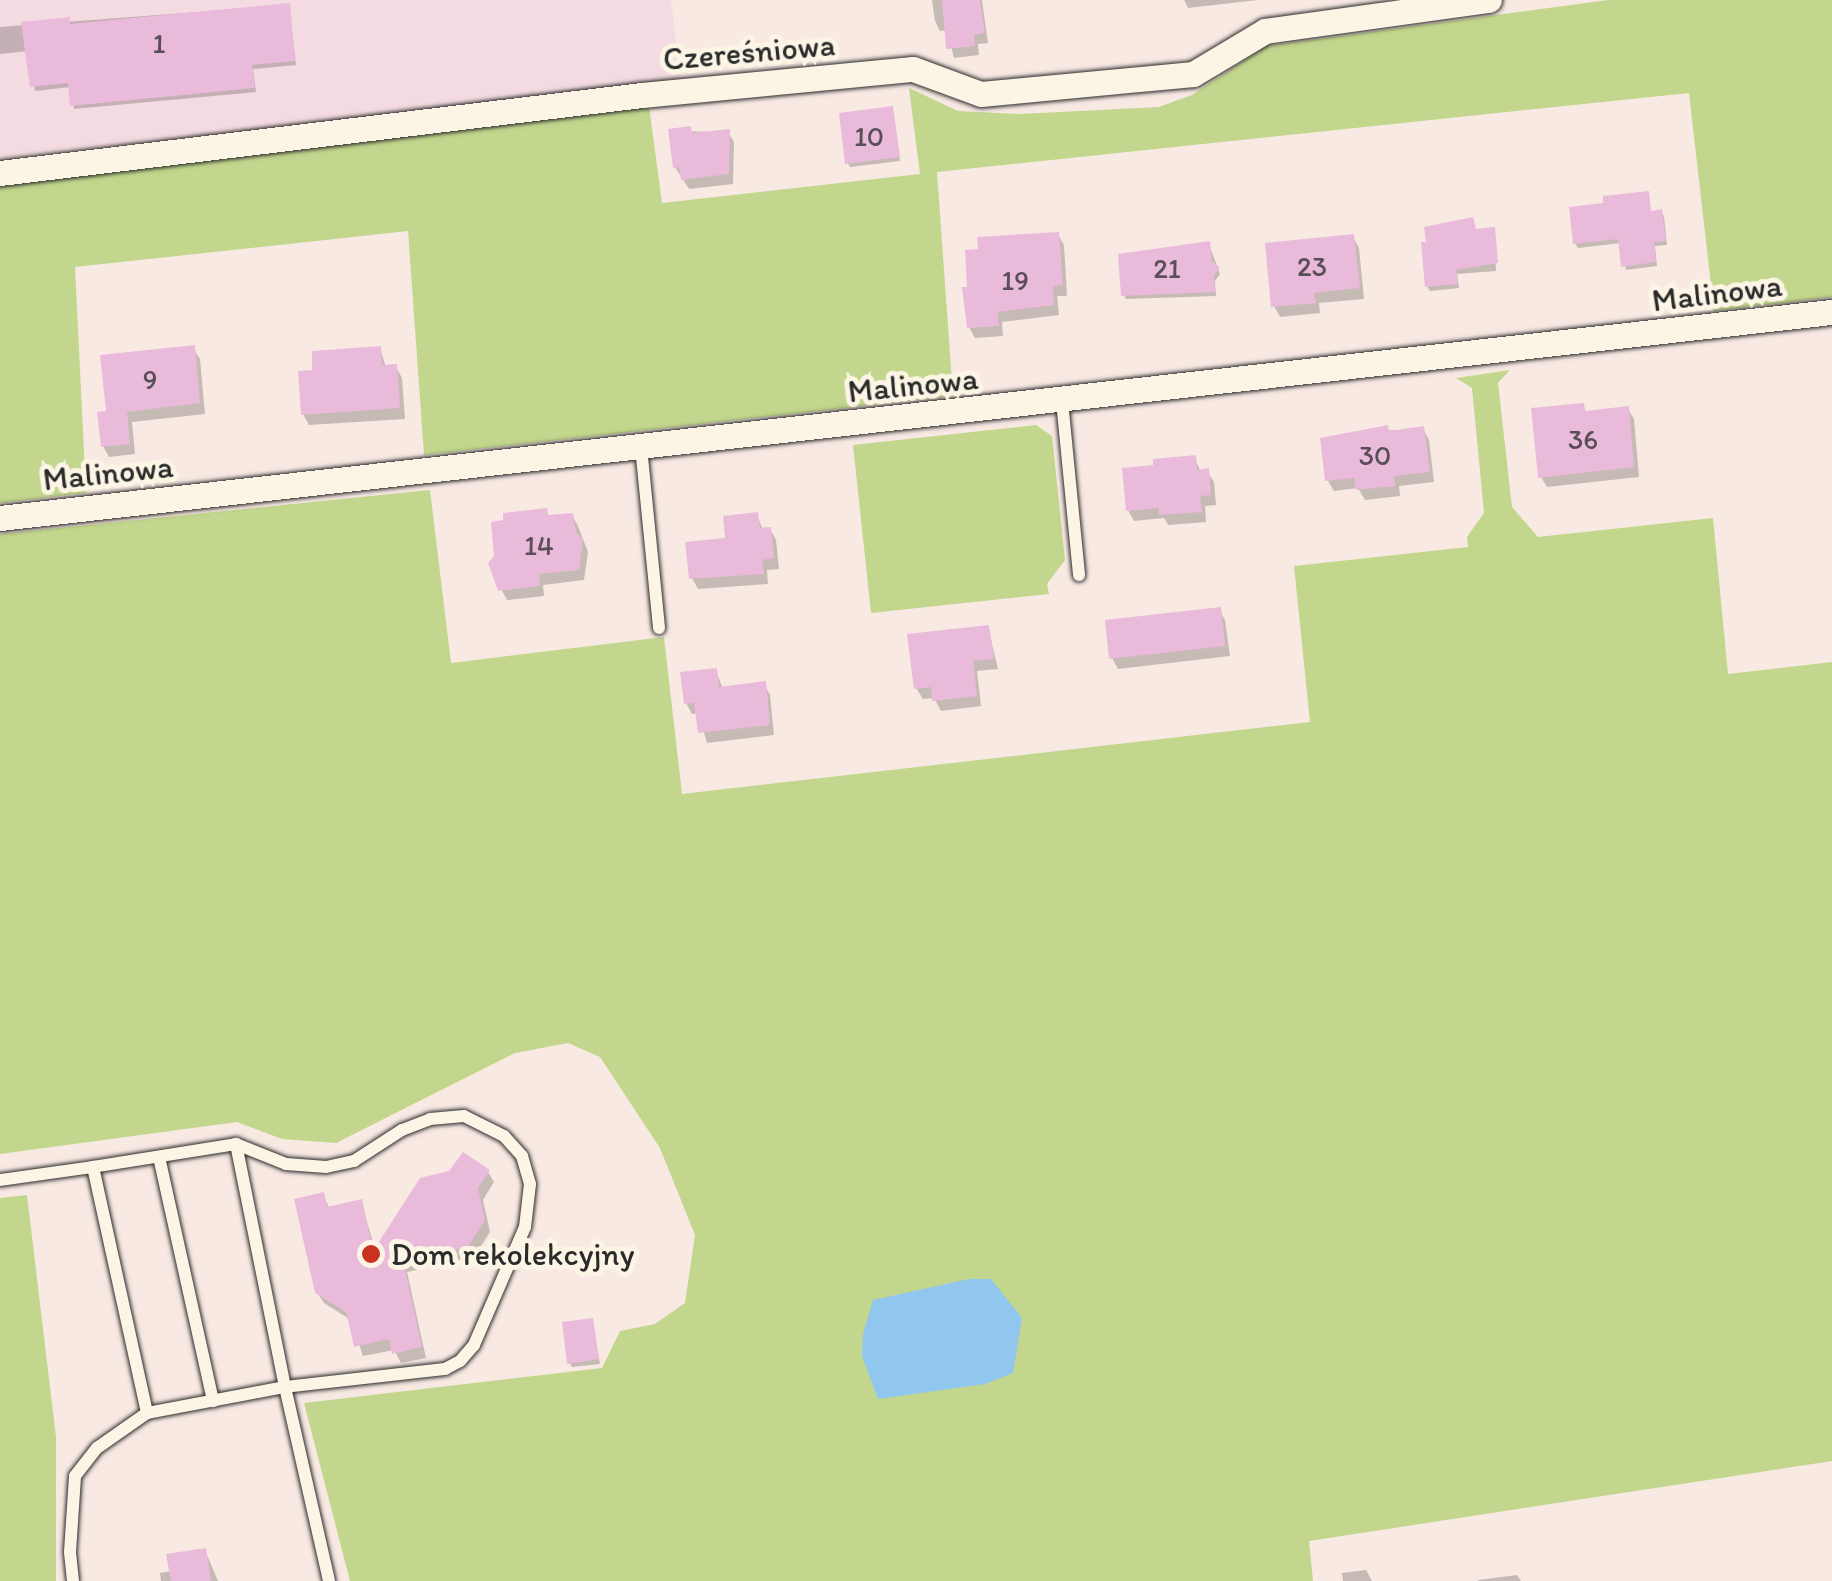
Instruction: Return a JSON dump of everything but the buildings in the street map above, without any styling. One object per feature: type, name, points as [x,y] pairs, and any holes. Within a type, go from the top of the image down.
[{"type":"street","name":"Czereśniowa","points":[[0,172],[642,95],[913,69],[982,94],[1193,74],[1264,31],[1489,0]]},
{"type":"street","name":"Malinowa","points":[[0,518],[1832,312]]},
{"type":"lane","points":[[1062,401],[1079,574]]},
{"type":"lane","points":[[641,447],[659,628]]},
{"type":"lane","points":[[0,1180],[236,1144],[286,1164],[326,1167],[354,1161],[402,1130],[430,1119],[464,1116],[504,1136],[522,1156],[530,1184],[525,1227],[474,1346],[460,1361],[445,1369],[286,1387],[146,1412],[97,1448],[75,1476],[70,1552],[74,1581]]},
{"type":"lane","points":[[236,1144],[329,1581]]},
{"type":"lane","points":[[159,1157],[213,1401]]},
{"type":"lane","points":[[93,1167],[146,1412]]},
{"type":"shaded area","points":[[0,0],[671,0],[681,82],[0,158]]},
{"type":"green space","points":[[1608,0],[1832,0],[1832,297],[1714,311],[1689,93],[937,172],[953,396],[424,455],[408,231],[75,267],[86,493],[0,503],[0,184],[649,106],[662,203],[920,174],[909,88],[958,111],[1020,114],[1159,107],[1192,95],[1266,46]]},
{"type":"green space","points":[[1510,370],[1498,383],[1512,507],[1538,537],[1713,518],[1728,674],[1832,662],[1832,1461],[1309,1541],[1313,1581],[350,1581],[304,1403],[602,1368],[620,1331],[655,1324],[685,1303],[695,1235],[660,1148],[600,1057],[568,1043],[515,1053],[336,1143],[282,1139],[237,1122],[0,1154],[0,534],[430,490],[451,663],[664,637],[682,794],[1310,722],[1294,566],[1468,547],[1467,537],[1484,513],[1472,388],[1456,378]]},
{"type":"green space","points":[[1036,425],[1052,436],[1065,560],[1047,584],[1049,594],[871,613],[853,445]]},
{"type":"green space","points":[[27,1195],[56,1437],[56,1581],[0,1581],[0,1198]]},
{"type":"water","points":[[969,1279],[991,1279],[1022,1318],[1013,1373],[985,1384],[878,1399],[862,1356],[863,1334],[873,1300]]},
{"type":"place","name":"Dom rekolekcyjny","points":[[371,1254]]}]
